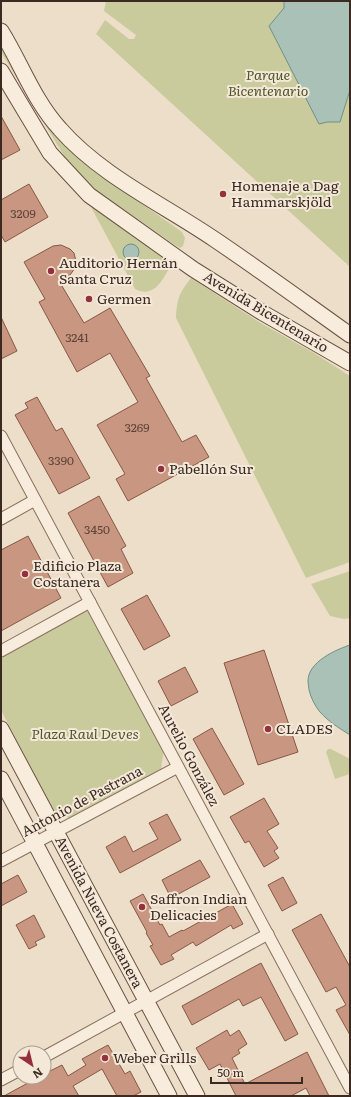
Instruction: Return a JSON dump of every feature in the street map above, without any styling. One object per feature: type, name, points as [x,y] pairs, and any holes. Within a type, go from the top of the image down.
[{"type":"main road","name":"Avenida Bicentenario","points":[[1,31],[47,113],[60,129],[79,148],[124,182],[202,232],[350,335]]},
{"type":"main road","name":"Avenida Bicentenario","points":[[2,74],[50,153],[77,184],[89,195],[182,261],[263,313],[350,363]]},
{"type":"main road","name":"Avenida Nueva Costanera","points":[[1,729],[197,1096]]},
{"type":"main road","name":"Avenida Nueva Costanera","points":[[1,779],[169,1096]]},
{"type":"street","name":"Aurelio González","points":[[1,436],[350,1088]]},
{"type":"street","points":[[1,519],[35,500]]},
{"type":"street","points":[[1,651],[90,602]]},
{"type":"street","name":"Antonio de Pastrana","points":[[1,861],[178,767]]},
{"type":"street","points":[[52,1053],[268,934]]},
{"type":"green space","name":"Parque Bicentenario","points":[[106,1],[350,1],[350,267],[96,34],[105,20],[129,39],[134,39],[136,35],[104,11]]},
{"type":"green space","points":[[1,45],[57,135],[78,158],[182,232],[185,238],[183,246],[180,248],[175,245],[92,187],[69,164],[1,52]]},
{"type":"green space","points":[[90,205],[173,261],[163,279],[154,289],[142,292],[135,289]]},
{"type":"green space","points":[[191,278],[259,322],[314,353],[350,376],[350,562],[306,578],[176,318],[179,296]]},
{"type":"green space","points":[[350,571],[350,618],[344,619],[330,616],[311,584]]},
{"type":"green space","name":"Plaza Raul Deves","points":[[85,611],[93,613],[164,749],[161,769],[71,818],[55,815],[1,710],[1,658]]},
{"type":"green space","points":[[328,749],[331,749],[350,759],[350,774],[335,779],[326,752]]},
{"type":"shaded area","points":[[284,1],[350,1],[350,90],[340,122],[327,122],[319,124],[269,26],[284,8]]},
{"type":"shaded area","points":[[128,244],[134,244],[139,249],[137,258],[134,260],[128,260],[123,255],[123,249]]},
{"type":"shaded area","points":[[350,645],[350,735],[323,716],[318,710],[311,696],[308,681],[312,668],[317,663],[337,650]]},
{"type":"building","points":[[1,116],[20,150],[1,160]]},
{"type":"building","points":[[29,184],[48,217],[5,242],[1,235],[1,200]]},
{"type":"building","points":[[61,245],[70,249],[74,253],[76,261],[75,268],[70,275],[59,281],[84,323],[110,308],[150,376],[146,378],[182,442],[196,435],[209,457],[128,501],[116,479],[125,474],[97,425],[138,402],[110,353],[77,372],[39,302],[45,299],[24,262],[53,246]]},
{"type":"building","points":[[1,317],[17,351],[1,359]]},
{"type":"building","points":[[37,397],[56,431],[62,428],[90,478],[59,494],[15,415],[28,408],[25,403]]},
{"type":"building","points":[[99,496],[126,546],[121,549],[133,573],[108,587],[68,513]]},
{"type":"building","name":"Edificio Plaza Costanera","points":[[28,536],[61,598],[1,631],[1,550]]},
{"type":"building","points":[[147,595],[170,636],[144,650],[121,609]]},
{"type":"building","name":"CLADES","points":[[264,650],[298,752],[258,765],[224,663]]},
{"type":"building","points":[[185,667],[198,692],[171,706],[158,681]]},
{"type":"building","points":[[212,728],[244,784],[224,795],[193,739]]},
{"type":"building","points":[[264,798],[279,824],[267,831],[278,848],[274,851],[279,858],[264,867],[249,841],[245,843],[230,817]]},
{"type":"building","points":[[167,814],[181,840],[120,873],[106,847],[125,836],[133,852],[158,839],[149,823]]},
{"type":"building","points":[[200,860],[210,877],[171,898],[162,880]]},
{"type":"building","points":[[18,875],[27,892],[1,906],[1,884]]},
{"type":"building","points":[[283,877],[297,903],[282,911],[268,885]]},
{"type":"building","points":[[143,894],[160,925],[162,924],[169,937],[232,904],[243,924],[233,929],[231,925],[196,946],[193,942],[171,955],[174,959],[161,965],[150,946],[153,945],[146,933],[147,932],[130,901]]},
{"type":"building","points":[[321,914],[350,967],[350,1035],[336,1010],[346,1005],[336,987],[326,992],[292,930]]},
{"type":"building","points":[[34,915],[45,937],[35,942],[37,945],[29,949],[16,925]]},
{"type":"building","points":[[261,963],[298,1034],[285,1041],[261,997],[243,1006],[239,999],[192,1025],[182,1006]]},
{"type":"building","points":[[227,1030],[230,1036],[239,1030],[247,1044],[238,1050],[240,1053],[232,1058],[245,1084],[307,1052],[329,1096],[310,1096],[306,1088],[291,1096],[236,1096],[220,1064],[209,1070],[196,1048]]},
{"type":"building","points":[[108,1045],[125,1074],[130,1071],[141,1092],[133,1096],[117,1096],[102,1069],[73,1086],[79,1096],[4,1096],[24,1085],[52,1085],[52,1070],[62,1065],[68,1076],[86,1065],[82,1059]]},
{"type":"place","name":"Homenaje a Dag Hammarskjöld","points":[[223,194]]},
{"type":"place","name":"Auditorio Hernán Santa Cruz","points":[[51,271]]},
{"type":"place","name":"Germen","points":[[89,299]]},
{"type":"place","name":"Pabellón Sur","points":[[161,469]]},
{"type":"place","name":"Edificio Plaza Costanera","points":[[25,574]]},
{"type":"place","name":"CLADES","points":[[268,729]]},
{"type":"place","name":"Saffron Indian Delicacies","points":[[142,907]]},
{"type":"place","name":"Weber Grills","points":[[105,1058]]}]
